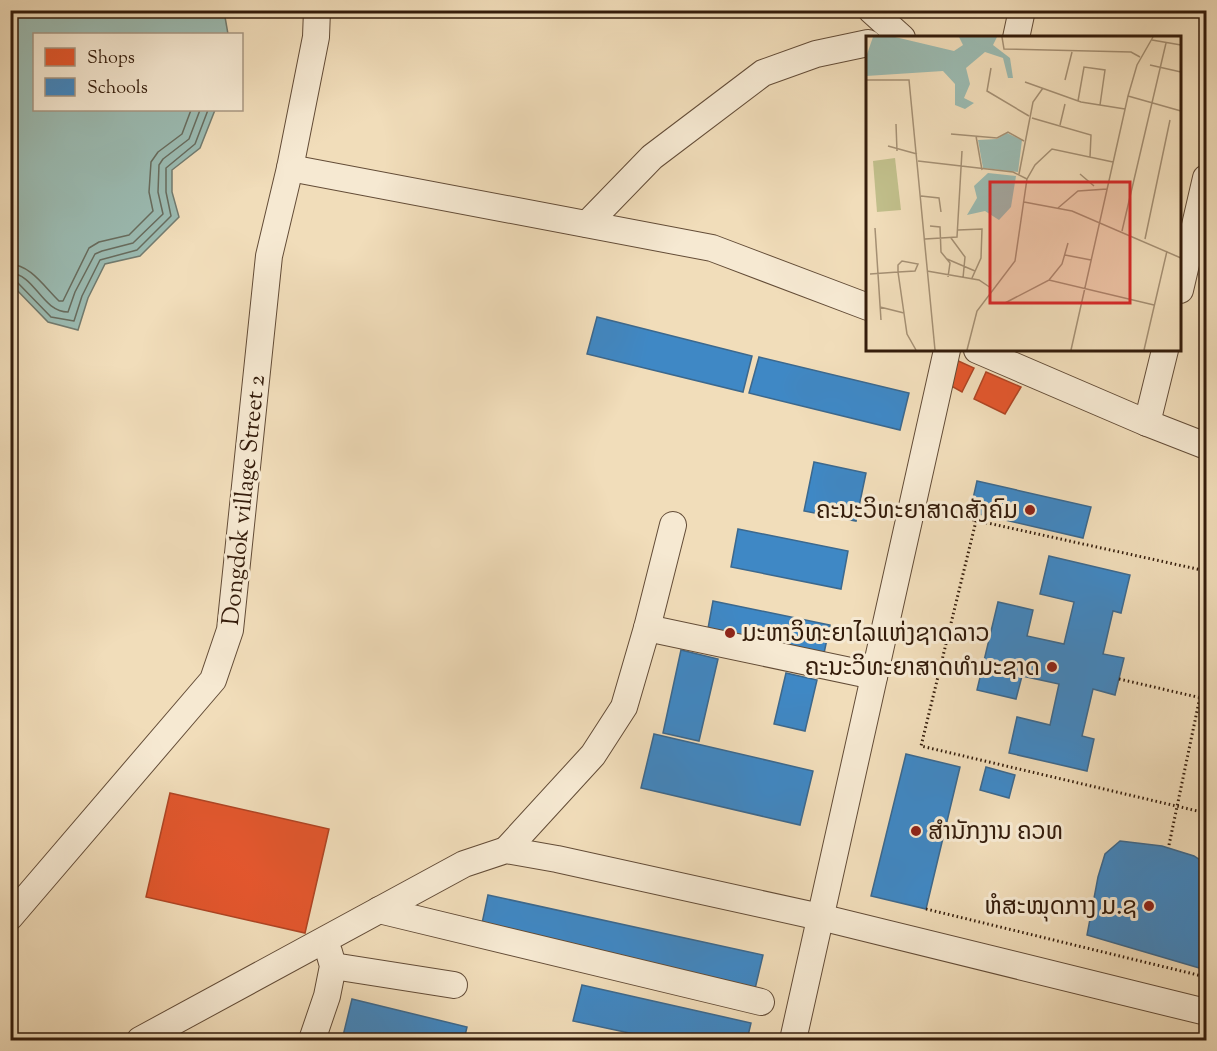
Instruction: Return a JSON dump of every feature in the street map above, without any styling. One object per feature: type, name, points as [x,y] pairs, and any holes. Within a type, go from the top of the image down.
[{"type":"street","name":"Dongdok village Street 2","points":[[10,917],[213,680],[230,630],[269,256],[290,168],[316,37],[317,10]]},
{"type":"street","points":[[871,10],[900,36]]},
{"type":"street","points":[[1016,36],[1022,10]]},
{"type":"street","points":[[587,224],[652,157],[763,73],[816,54],[866,43]]},
{"type":"street","points":[[290,168],[712,248],[866,307]]},
{"type":"street","points":[[1181,282],[1206,178]]},
{"type":"street","points":[[793,1041],[947,351]]},
{"type":"street","points":[[979,351],[1206,446]]},
{"type":"street","points":[[1147,423],[1165,351]]},
{"type":"street","points":[[506,850],[593,754],[624,707],[673,525]]},
{"type":"street","points":[[647,628],[874,676]]},
{"type":"street","points":[[140,1041],[464,864],[506,850],[557,859],[820,917],[1206,1012]]},
{"type":"street","points":[[379,910],[761,1002]]},
{"type":"street","points":[[312,1041],[327,996],[333,966],[325,940]]},
{"type":"street","points":[[333,966],[454,985]]},
{"type":"path","points":[[911,506],[1206,571]]},
{"type":"path","points":[[976,520],[921,746],[1206,813]]},
{"type":"path","points":[[1169,845],[1206,668]]},
{"type":"path","points":[[1119,679],[1206,699]]},
{"type":"path","points":[[926,909],[1206,977]]},
{"type":"water","points":[[11,10],[224,11],[228,33],[33,33],[33,111],[215,111],[200,148],[172,170],[172,192],[179,217],[140,256],[105,264],[88,298],[78,330],[48,322],[11,284]]},
{"type":"building: Shops","points":[[954,359],[974,368],[962,392],[944,382]]},
{"type":"building: Shops","points":[[986,372],[1021,387],[1005,414],[974,399]]},
{"type":"building: Shops","points":[[170,793],[329,829],[305,933],[146,897]]},
{"type":"building: Schools","points":[[597,317],[752,356],[743,392],[587,354]]},
{"type":"building: Schools","points":[[759,357],[909,393],[900,430],[749,393]]},
{"type":"building: Schools","points":[[814,462],[866,473],[856,521],[804,511]]},
{"type":"building: Schools","name":"ຄະນະວິທະຍາສາດສັງຄົມ","points":[[977,481],[1091,507],[1083,538],[970,512]]},
{"type":"building: Schools","points":[[738,529],[848,551],[841,589],[731,567]]},
{"type":"building: Schools","name":"ຄະນະວິທະຍາສາດທຳມະຊາດ","points":[[1049,556],[1130,575],[1121,613],[1113,611],[1103,654],[1124,658],[1115,695],[1093,689],[1082,736],[1094,739],[1087,771],[1009,753],[1017,717],[1050,725],[1059,684],[1022,676],[1016,699],[977,690],[998,602],[1033,610],[1027,636],[1064,644],[1074,602],[1040,594]]},
{"type":"building: Schools","points":[[713,601],[830,625],[823,658],[707,634]]},
{"type":"building: Schools","points":[[681,650],[718,659],[699,741],[663,733]]},
{"type":"building: Schools","points":[[786,673],[817,680],[805,731],[774,724]]},
{"type":"building: Schools","points":[[654,734],[813,771],[800,825],[641,788]]},
{"type":"building: Schools","name":"ສຳນັກງານ ຄວທ","points":[[906,754],[960,767],[926,909],[871,896]]},
{"type":"building: Schools","points":[[986,767],[1015,775],[1009,798],[980,790]]},
{"type":"building: Schools","name":"ຫໍສະໝຸດກາງ ມ.ຊ","points":[[1120,841],[1162,846],[1194,856],[1206,864],[1206,970],[1087,935],[1098,877],[1105,854]]},
{"type":"building: Schools","points":[[488,895],[763,955],[754,993],[480,933]]},
{"type":"building: Schools","points":[[582,985],[751,1023],[747,1040],[662,1040],[573,1021]]},
{"type":"building: Schools","points":[[352,999],[467,1027],[464,1040],[342,1040]]},
{"type":"place","name":"ຄະນະວິທະຍາສາດສັງຄົມ","points":[[1030,510]]},
{"type":"place","name":"ມະຫາວິທະຍາໄລແຫ່ງຊາດລາວ","points":[[730,633]]},
{"type":"place","name":"ຄະນະວິທະຍາສາດທຳມະຊາດ","points":[[1052,667]]},
{"type":"place","name":"ສຳນັກງານ ຄວທ","points":[[916,831]]},
{"type":"place","name":"ຫໍສະໝຸດກາງ ມ.ຊ","points":[[1149,906]]}]
